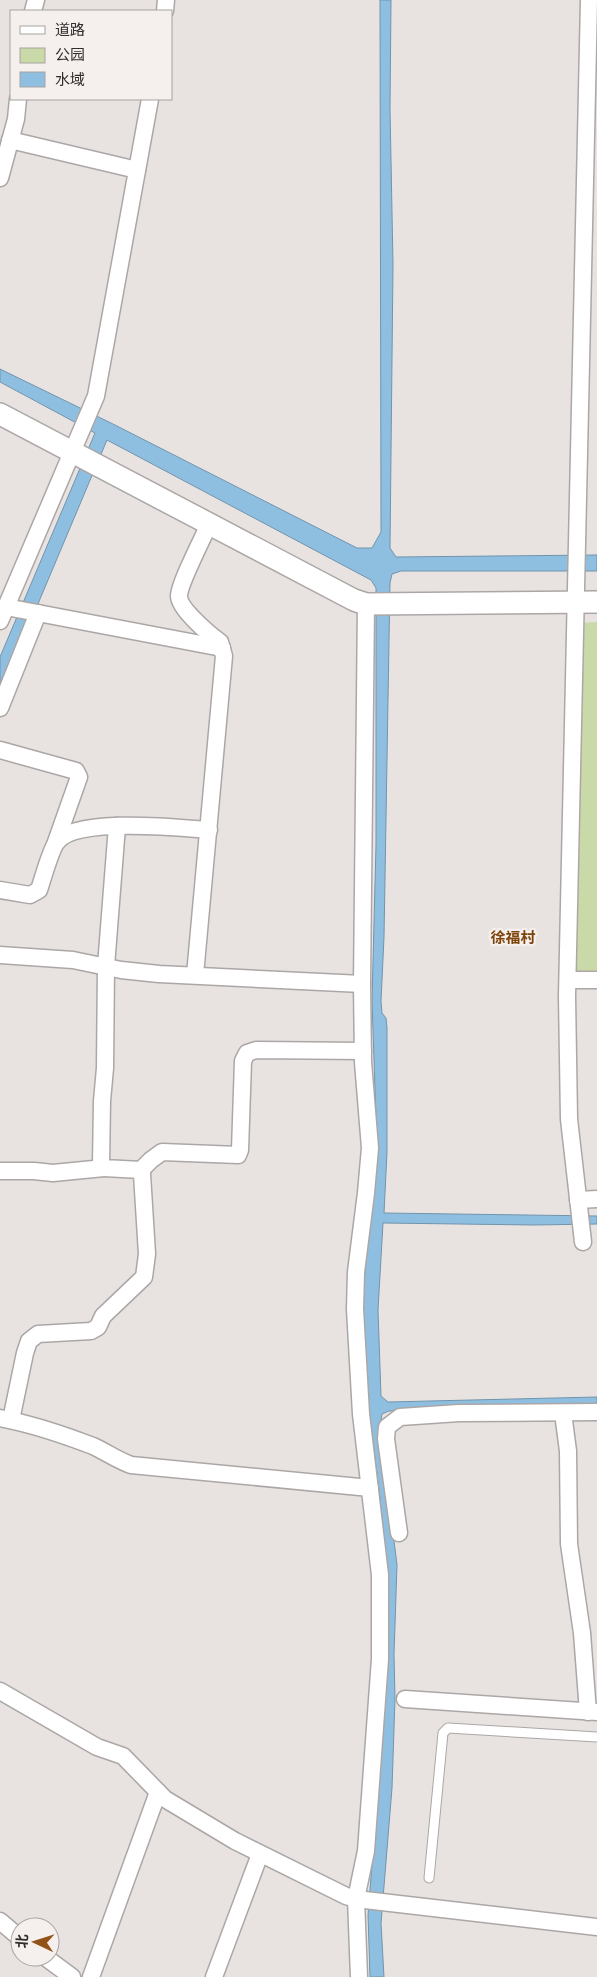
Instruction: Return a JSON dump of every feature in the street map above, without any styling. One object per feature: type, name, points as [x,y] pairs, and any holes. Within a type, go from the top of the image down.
[{"type":"street","points":[[583,1242],[568,1119],[568,980],[587,602],[589,0]]},
{"type":"street","points":[[0,178],[10,140],[8,117],[17,100]]},
{"type":"street","points":[[150,100],[96,396],[3,614],[38,613],[222,648]]},
{"type":"street","points":[[10,140],[137,170]]},
{"type":"street","points":[[0,414],[354,600],[366,604],[587,602]]},
{"type":"street","points":[[195,976],[221,709],[224,656],[220,642],[182,605],[179,596],[184,580],[209,524]]},
{"type":"street","points":[[359,1977],[356,1899],[366,1851],[380,1659],[380,1575],[360,1405],[355,1309],[356,1272],[370,1148],[363,1050],[362,984],[366,604]]},
{"type":"street","points":[[0,708],[38,613]]},
{"type":"street","points":[[0,750],[76,771],[78,777],[39,890],[30,895],[0,890]]},
{"type":"street","points":[[56,842],[64,836],[87,829],[130,824],[209,830]]},
{"type":"street","points":[[104,1168],[102,1165],[102,1101],[105,1068],[106,966],[117,826]]},
{"type":"street","points":[[0,956],[73,960],[121,970],[195,976],[362,984]]},
{"type":"street","points":[[568,980],[597,980]]},
{"type":"street","points":[[0,1172],[34,1171],[53,1173],[104,1168],[141,1170],[162,1152],[238,1155],[240,1150],[242,1061],[247,1053],[256,1050],[363,1050]]},
{"type":"street","points":[[141,1170],[146,1254],[144,1277],[102,1316],[98,1327],[90,1331],[38,1334],[29,1341],[5,1419],[29,1423],[62,1434],[95,1447],[131,1465],[370,1488]]},
{"type":"street","points":[[578,1200],[597,1199]]},
{"type":"street","points":[[399,1533],[386,1439],[387,1427],[400,1417],[459,1413],[597,1412]]},
{"type":"street","points":[[405,1699],[592,1712],[569,1544],[568,1451],[563,1413]]},
{"type":"street","points":[[0,1691],[97,1747],[123,1756],[165,1799],[212,1827],[260,1854],[346,1896],[356,1899],[597,1927]]},
{"type":"street","points":[[92,1977],[158,1792]]},
{"type":"street","points":[[214,1977],[260,1854]]},
{"type":"street","points":[[0,1921],[10,1930]]},
{"type":"street","points":[[58,1967],[72,1977]]},
{"type":"lane","points":[[429,1878],[443,1733],[448,1728],[597,1737]]},
{"type":"green space","points":[[597,622],[597,977],[573,977],[581,623]]},
{"type":"water","points":[[380,0],[391,0],[390,109],[393,264],[390,548],[396,557],[597,555],[597,571],[401,571],[392,574],[390,583],[384,937],[381,1001],[382,1013],[386,1018],[387,1028],[387,1152],[384,1213],[597,1216],[597,1224],[383,1223],[378,1310],[381,1396],[388,1402],[597,1397],[597,1405],[389,1411],[382,1414],[380,1427],[397,1565],[394,1654],[395,1699],[392,1788],[381,1923],[384,1977],[370,1977],[368,1915],[383,1723],[384,1551],[380,1498],[368,1405],[363,1318],[376,1118],[372,1001],[376,845],[376,588],[371,580],[107,440],[0,694],[0,657],[95,433],[0,382],[0,369],[357,548],[372,548],[381,532]]},
{"type":"district","name":"徐福村","points":[[513,937]]}]
